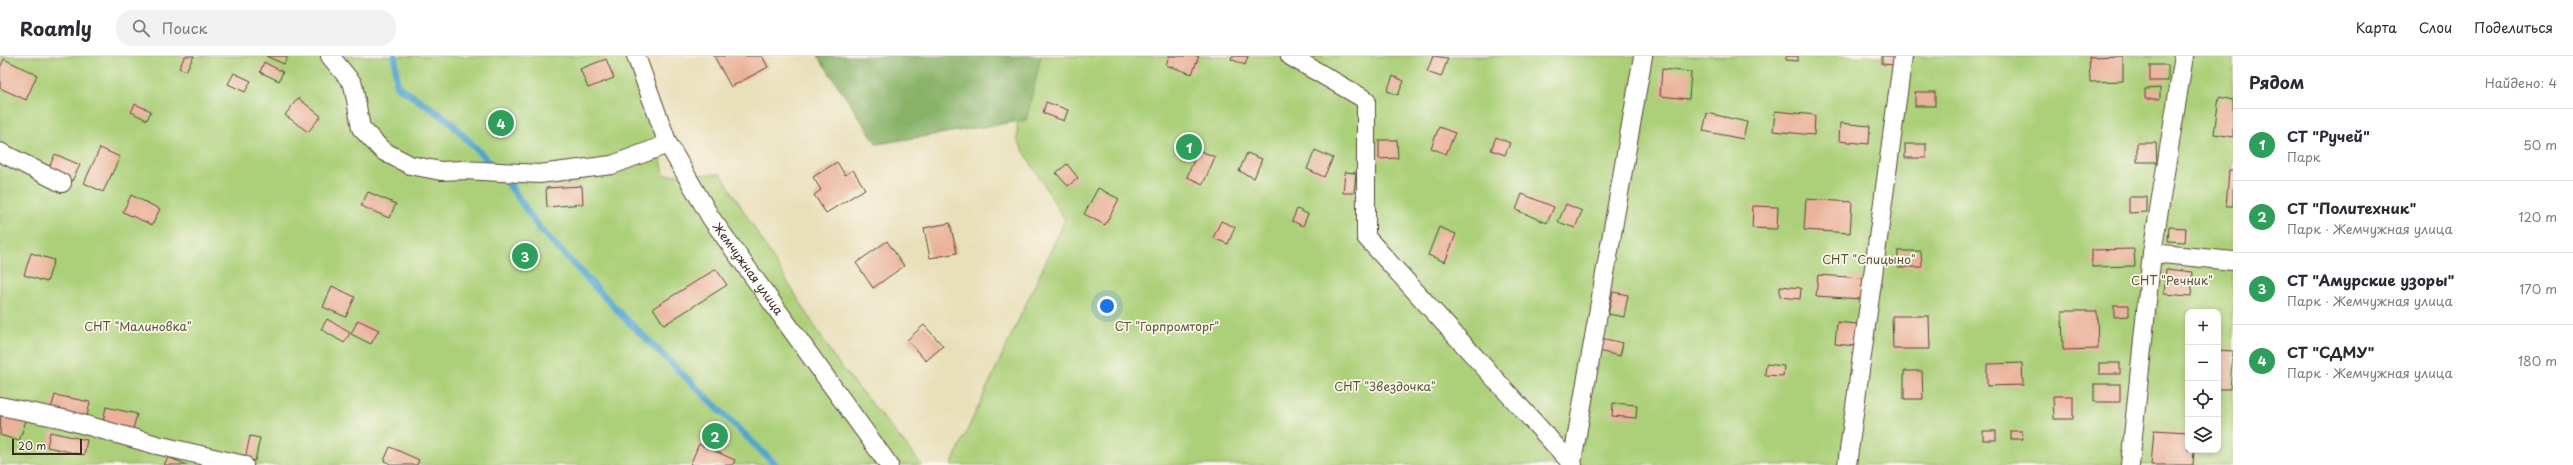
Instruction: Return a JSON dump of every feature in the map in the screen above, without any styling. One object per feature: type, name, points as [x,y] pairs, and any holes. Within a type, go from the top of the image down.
[{"type":"street","points":[[330,56],[353,84],[361,128],[383,151],[410,166],[441,171],[479,170],[539,174],[612,166],[668,144]]},
{"type":"street","name":"Жемчужная улица","points":[[636,56],[668,144],[711,218],[889,465]]},
{"type":"street","points":[[1290,56],[1366,100],[1366,237],[1573,464]]},
{"type":"street","points":[[1573,464],[1643,56]]},
{"type":"street","points":[[1847,465],[1903,56]]},
{"type":"street","points":[[2130,465],[2152,253],[2184,56]]},
{"type":"street","points":[[0,152],[62,183]]},
{"type":"street","points":[[2152,253],[2233,261]]},
{"type":"street","points":[[0,406],[64,419],[157,445],[244,465]]},
{"type":"green space","name":"СНТ \"Малиновка\"","points":[[0,56],[625,56],[656,132],[664,175],[721,174],[835,359],[922,465],[0,465]]},
{"type":"green space","points":[[818,56],[1041,56],[1026,120],[877,144]]},
{"type":"green space","points":[[1019,56],[2233,56],[2233,465],[951,465],[1065,220],[1017,140]]},
{"type":"building","points":[[185,56],[194,56],[186,71],[179,68]]},
{"type":"building","points":[[266,56],[288,56],[284,64]]},
{"type":"building","points":[[714,56],[762,56],[768,67],[731,87]]},
{"type":"building","points":[[1169,56],[1199,56],[1192,74],[1166,65]]},
{"type":"building","points":[[1232,56],[1248,56],[1245,65],[1231,59]]},
{"type":"building","points":[[1433,56],[1448,58],[1441,77],[1427,72]]},
{"type":"building","points":[[1786,56],[1798,56],[1798,61],[1786,60]]},
{"type":"building","points":[[1882,56],[1897,56],[1896,65],[1882,64]]},
{"type":"building","points":[[2123,56],[2123,81],[2090,82],[2089,57]]},
{"type":"building","points":[[4,59],[37,75],[26,100],[0,88],[0,68]]},
{"type":"building","points":[[606,59],[614,78],[588,88],[580,69]]},
{"type":"building","points":[[264,62],[283,72],[279,81],[260,72]]},
{"type":"building","points":[[2150,65],[2168,65],[2168,81],[2150,81]]},
{"type":"building","points":[[1662,69],[1691,72],[1689,99],[1660,96]]},
{"type":"building","points":[[234,73],[251,81],[245,92],[228,84]]},
{"type":"building","points":[[1393,76],[1404,81],[1398,95],[1387,91]]},
{"type":"building","points":[[2160,88],[2160,99],[2145,99],[2145,89]]},
{"type":"building","points":[[1915,92],[1935,92],[1935,106],[1915,106]]},
{"type":"building","points":[[2219,97],[2233,100],[2233,137],[2214,134]]},
{"type":"building","points":[[298,98],[321,116],[308,132],[285,115]]},
{"type":"building","points":[[1046,102],[1068,110],[1064,121],[1043,113]]},
{"type":"building","points":[[135,104],[151,111],[147,120],[131,112]]},
{"type":"building","points":[[1775,111],[1815,115],[1814,135],[1773,131]]},
{"type":"building","points":[[1707,113],[1747,122],[1743,139],[1703,131]]},
{"type":"building","points":[[1840,123],[1870,126],[1869,144],[1839,141]]},
{"type":"building","points":[[1439,127],[1455,133],[1446,154],[1431,148]]},
{"type":"building","points":[[1496,137],[1510,143],[1505,155],[1491,150]]},
{"type":"building","points":[[1379,140],[1397,140],[1398,158],[1379,159]]},
{"type":"building","points":[[2137,143],[2156,143],[2157,162],[2137,162]]},
{"type":"building","points":[[1905,144],[1926,144],[1926,158],[1905,158]]},
{"type":"building","points":[[100,148],[120,157],[103,192],[84,183]]},
{"type":"building","points":[[1198,150],[1215,157],[1203,184],[1187,177]]},
{"type":"building","points":[[1315,150],[1333,158],[1324,177],[1307,169]]},
{"type":"building","points":[[1247,153],[1262,159],[1254,178],[1239,171]]},
{"type":"building","points":[[55,154],[80,165],[71,183],[47,172]]},
{"type":"building","points":[[837,162],[845,175],[853,170],[865,189],[826,213],[814,195],[821,190],[813,177]]},
{"type":"building","points":[[1067,164],[1078,178],[1068,186],[1056,173]]},
{"type":"building","points":[[2229,171],[2233,171],[2233,206],[2226,206]]},
{"type":"building","points":[[1345,172],[1356,173],[1354,193],[1343,193]]},
{"type":"building","points":[[582,186],[583,204],[547,207],[546,188]]},
{"type":"building","points":[[1098,188],[1119,199],[1105,225],[1084,214]]},
{"type":"building","points":[[368,192],[396,204],[389,218],[361,206]]},
{"type":"building","points":[[1522,194],[1554,207],[1547,223],[1516,210]]},
{"type":"building","points":[[131,195],[160,209],[152,225],[123,212]]},
{"type":"building","points":[[2129,197],[2147,197],[2147,212],[2129,213]]},
{"type":"building","points":[[1806,199],[1852,202],[1850,233],[1804,230]]},
{"type":"building","points":[[1566,204],[1582,211],[1575,228],[1558,222]]},
{"type":"building","points":[[1753,206],[1778,207],[1777,229],[1752,228]]},
{"type":"building","points":[[1297,209],[1308,214],[1303,226],[1292,221]]},
{"type":"building","points":[[1221,221],[1235,227],[1228,244],[1213,238]]},
{"type":"building","points":[[950,223],[957,253],[930,258],[924,228]]},
{"type":"building","points":[[1439,227],[1456,234],[1445,262],[1428,255]]},
{"type":"building","points":[[2169,227],[2186,228],[2185,242],[2168,241]]},
{"type":"building","points":[[887,241],[904,266],[873,288],[856,263]]},
{"type":"building","points":[[2134,249],[2135,266],[2092,267],[2092,250]]},
{"type":"building","points":[[1898,251],[1921,251],[1922,267],[1898,267]]},
{"type":"building","points":[[31,253],[54,260],[47,282],[24,275]]},
{"type":"building","points":[[716,269],[727,285],[664,325],[653,308]]},
{"type":"building","points":[[2166,269],[2193,272],[2191,296],[2164,294]]},
{"type":"building","points":[[1818,275],[1863,278],[1861,299],[1816,296]]},
{"type":"building","points":[[332,286],[355,297],[346,317],[323,307]]},
{"type":"building","points":[[1780,286],[1801,288],[1800,299],[1780,297]]},
{"type":"building","points":[[1613,292],[1628,295],[1624,317],[1608,314]]},
{"type":"building","points":[[2114,305],[2129,305],[2129,316],[2114,317]]},
{"type":"building","points":[[2062,311],[2097,311],[2098,349],[2063,350]]},
{"type":"building","points":[[1892,316],[1929,316],[1930,349],[1893,349]]},
{"type":"building","points":[[327,319],[350,333],[344,343],[321,329]]},
{"type":"building","points":[[358,320],[379,330],[371,344],[351,334]]},
{"type":"building","points":[[1837,322],[1857,324],[1856,346],[1835,344]]},
{"type":"building","points":[[924,325],[943,346],[926,361],[907,340]]},
{"type":"building","points":[[1601,338],[1623,343],[1620,356],[1598,351]]},
{"type":"building","points":[[2221,350],[2233,351],[2230,389],[2221,389]]},
{"type":"building","points":[[2022,363],[2023,385],[1987,386],[1987,364]]},
{"type":"building","points":[[2099,363],[2120,363],[2120,374],[2099,374]]},
{"type":"building","points":[[1766,364],[1784,366],[1783,376],[1765,375]]},
{"type":"building","points":[[1904,371],[1922,371],[1923,399],[1904,399]]},
{"type":"building","points":[[2094,384],[2120,384],[2120,402],[2094,402]]},
{"type":"building","points":[[55,395],[90,402],[86,421],[50,412]]},
{"type":"building","points":[[2053,396],[2073,396],[2073,419],[2054,419]]},
{"type":"building","points":[[1613,403],[1637,405],[1636,418],[1612,416]]},
{"type":"building","points":[[106,407],[137,414],[132,433],[102,426]]},
{"type":"building","points":[[1,412],[26,421],[19,441],[0,435]]},
{"type":"building","points":[[2154,430],[2185,432],[2185,453],[2194,453],[2193,465],[2151,465]]},
{"type":"building","points":[[1983,431],[1996,431],[1996,440],[1983,440]]},
{"type":"building","points":[[2011,431],[2022,431],[2023,439],[2011,439]]},
{"type":"building","points":[[50,432],[87,440],[84,455],[47,447]]},
{"type":"building","points":[[250,436],[260,438],[255,461],[245,459]]},
{"type":"building","points":[[699,444],[735,460],[733,465],[690,465]]},
{"type":"building","points":[[390,447],[419,460],[417,465],[393,465],[384,461]]},
{"type":"building","points":[[168,457],[187,465],[164,465]]},
{"type":"waterway","points":[[395,56],[397,86],[446,118],[504,177],[540,229],[623,316],[776,465]]},
{"type":"place","name":"СТ \"СДМУ\"","points":[[501,123]]},
{"type":"place","name":"СТ \"Ручей\"","points":[[1189,147]]},
{"type":"place","name":"СТ \"Амурские узоры\"","points":[[525,256]]},
{"type":"place","name":"СТ \"Политехник\"","points":[[715,436]]},
{"type":"park label","name":"СНТ \"Спицыно\"","points":[[1869,260]]},
{"type":"park label","name":"СНТ \"Речник\"","points":[[2172,281]]},
{"type":"park label","name":"СТ \"Горпромторг\"","points":[[1167,327]]},
{"type":"park label","name":"СНТ \"Звездочка\"","points":[[1385,387]]}]
